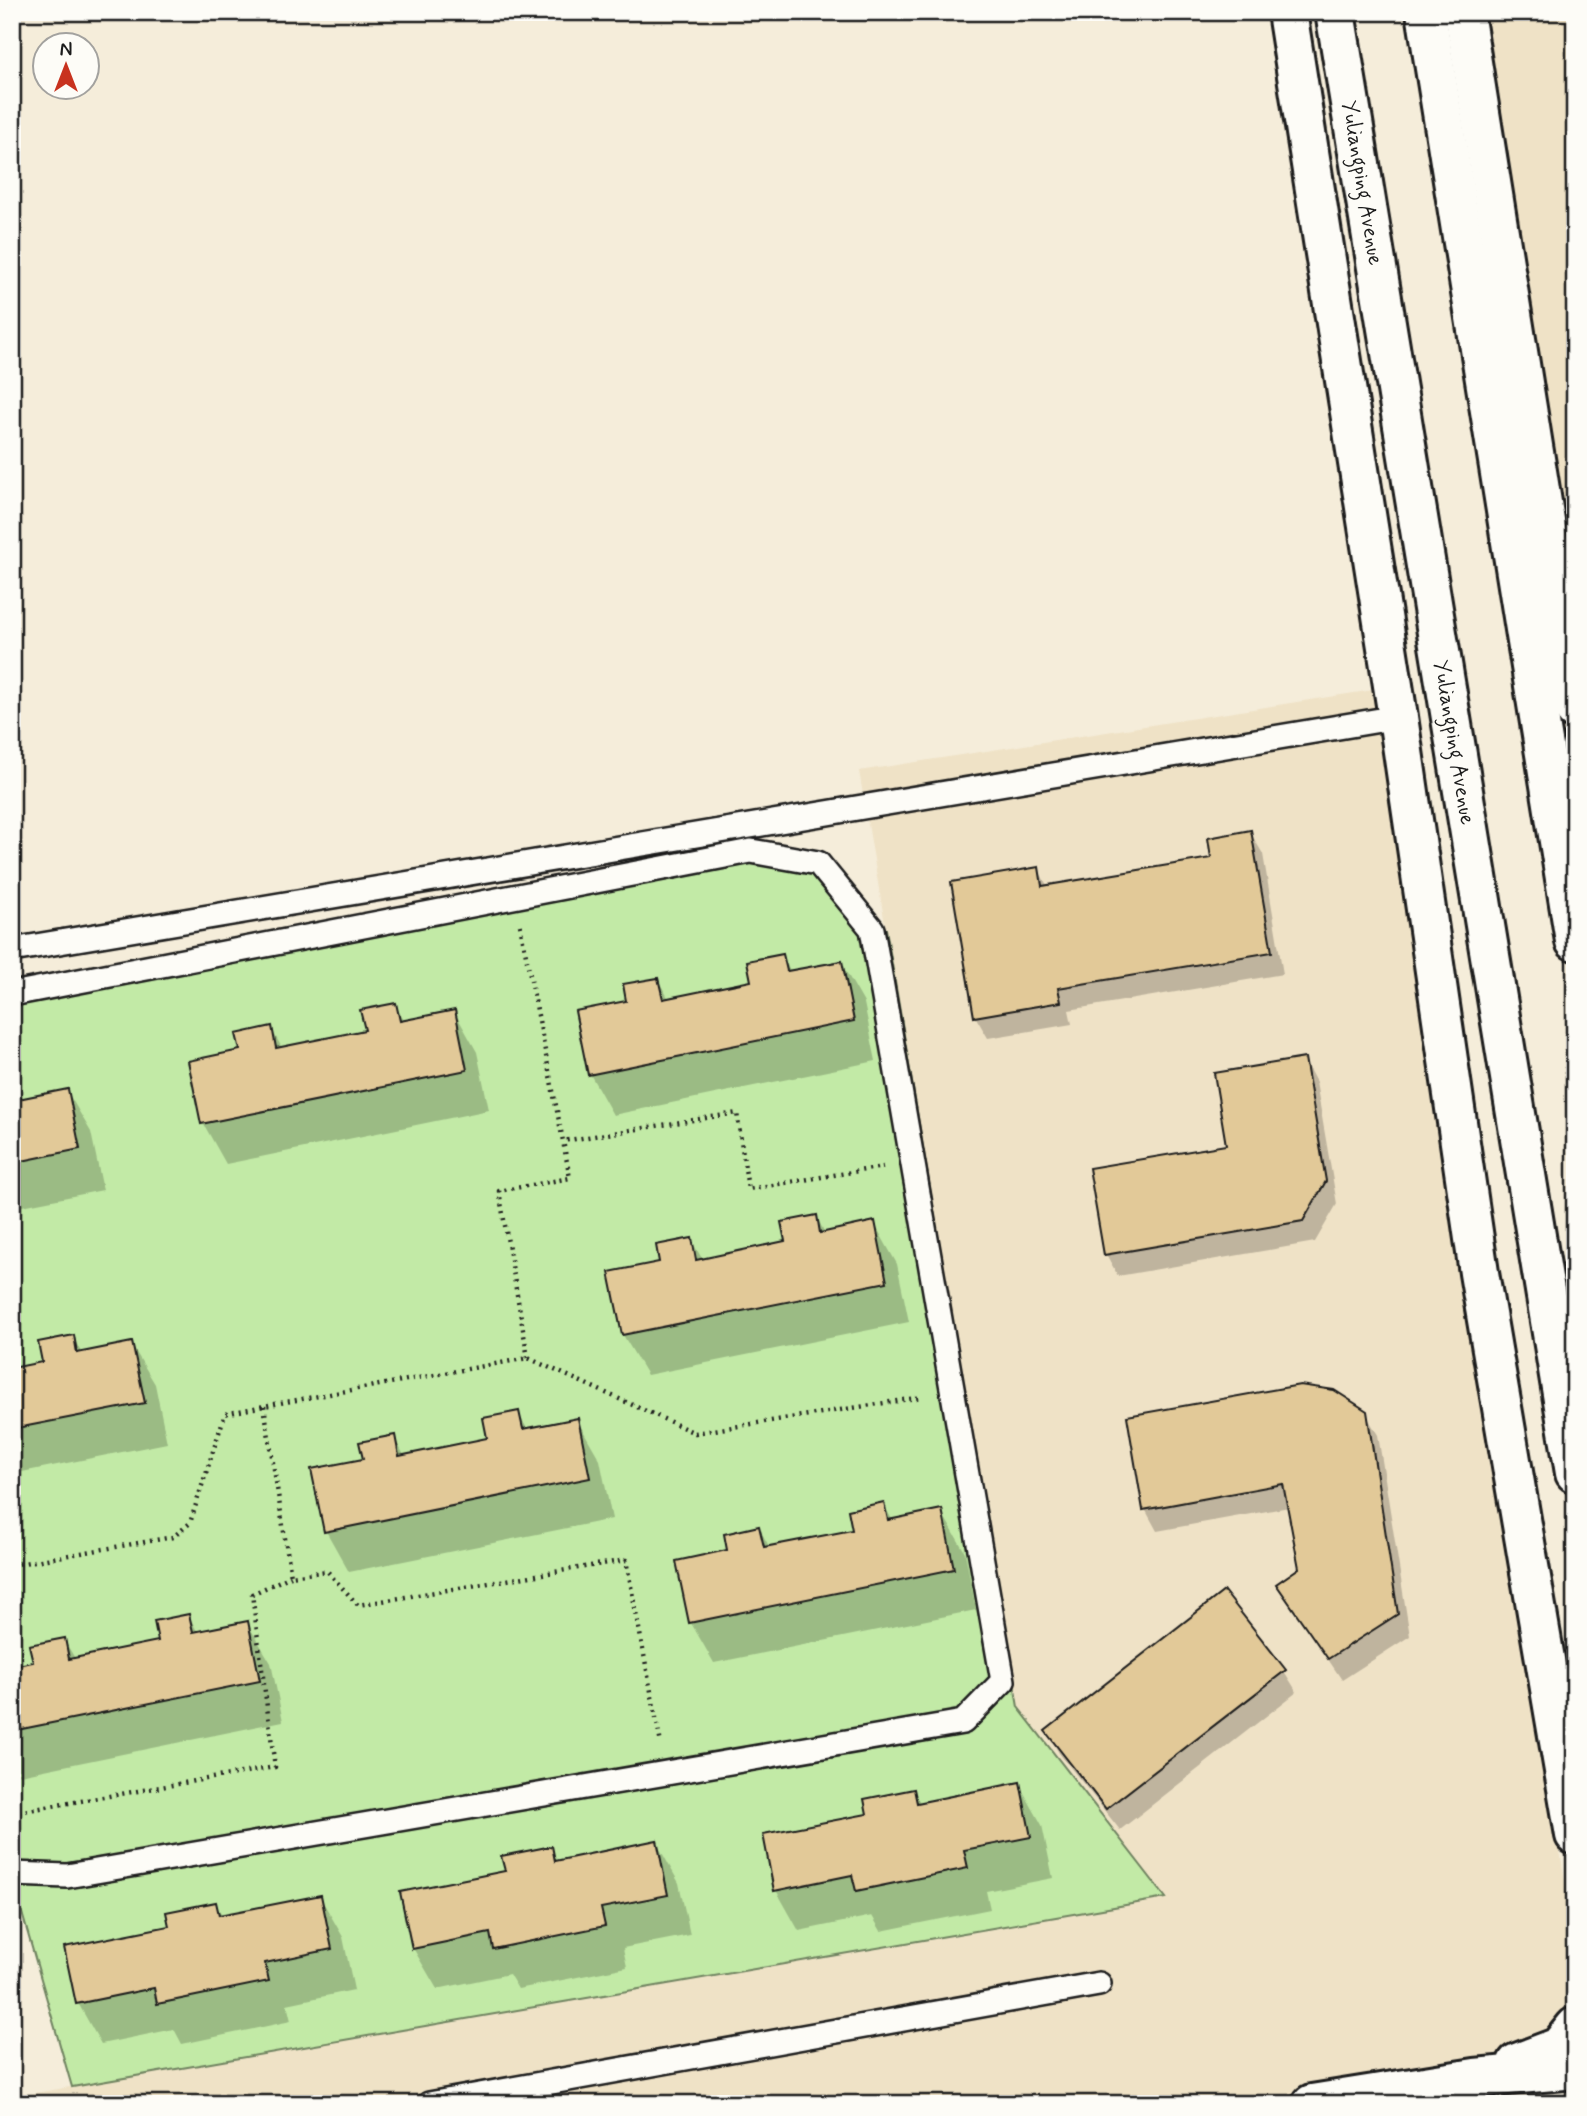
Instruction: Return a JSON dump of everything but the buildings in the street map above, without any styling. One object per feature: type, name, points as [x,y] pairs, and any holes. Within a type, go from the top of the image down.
[{"type":"main road","points":[[1287,12],[1398,717],[1479,1273],[1575,1835]]},
{"type":"main road","name":"Yuliangping Avenue","points":[[1335,12],[1575,1473]]},
{"type":"main road","points":[[1426,12],[1575,941]]},
{"type":"main road","points":[[1464,12],[1575,710]]},
{"type":"main road","points":[[1475,2078],[1559,2047],[1575,2027]]},
{"type":"main road","points":[[1312,2104],[1475,2078],[1575,2069]]},
{"type":"lane","points":[[12,950],[1398,717]]},
{"type":"lane","points":[[12,994],[751,851],[818,863],[872,929],[1003,1681],[963,1722],[66,1876],[12,1874]]},
{"type":"lane","points":[[459,875],[464,907]]},
{"type":"lane","points":[[429,2104],[1099,1984]]},
{"type":"path","points":[[515,897],[570,1178],[499,1191],[528,1358]]},
{"type":"path","points":[[563,1141],[737,1113],[748,1189],[913,1162]]},
{"type":"path","points":[[12,1565],[173,1537],[190,1523],[225,1414],[264,1406],[528,1358],[695,1433],[953,1392]]},
{"type":"path","points":[[264,1406],[291,1576]]},
{"type":"path","points":[[12,1813],[275,1768],[252,1594],[291,1576],[327,1571],[358,1605],[626,1560],[666,1773]]},
{"type":"shaded area","points":[[1426,12],[1575,12],[1575,941]]},
{"type":"shaded area","points":[[1373,690],[1575,1944],[1575,1988],[1564,2028],[1475,2067],[1235,2104],[12,2104],[12,2097],[1165,1898],[1018,1707],[859,771]]},
{"type":"green space","points":[[751,851],[818,863],[871,928],[886,929],[1018,1707],[1166,1898],[72,2087],[12,1878],[12,998]]}]
